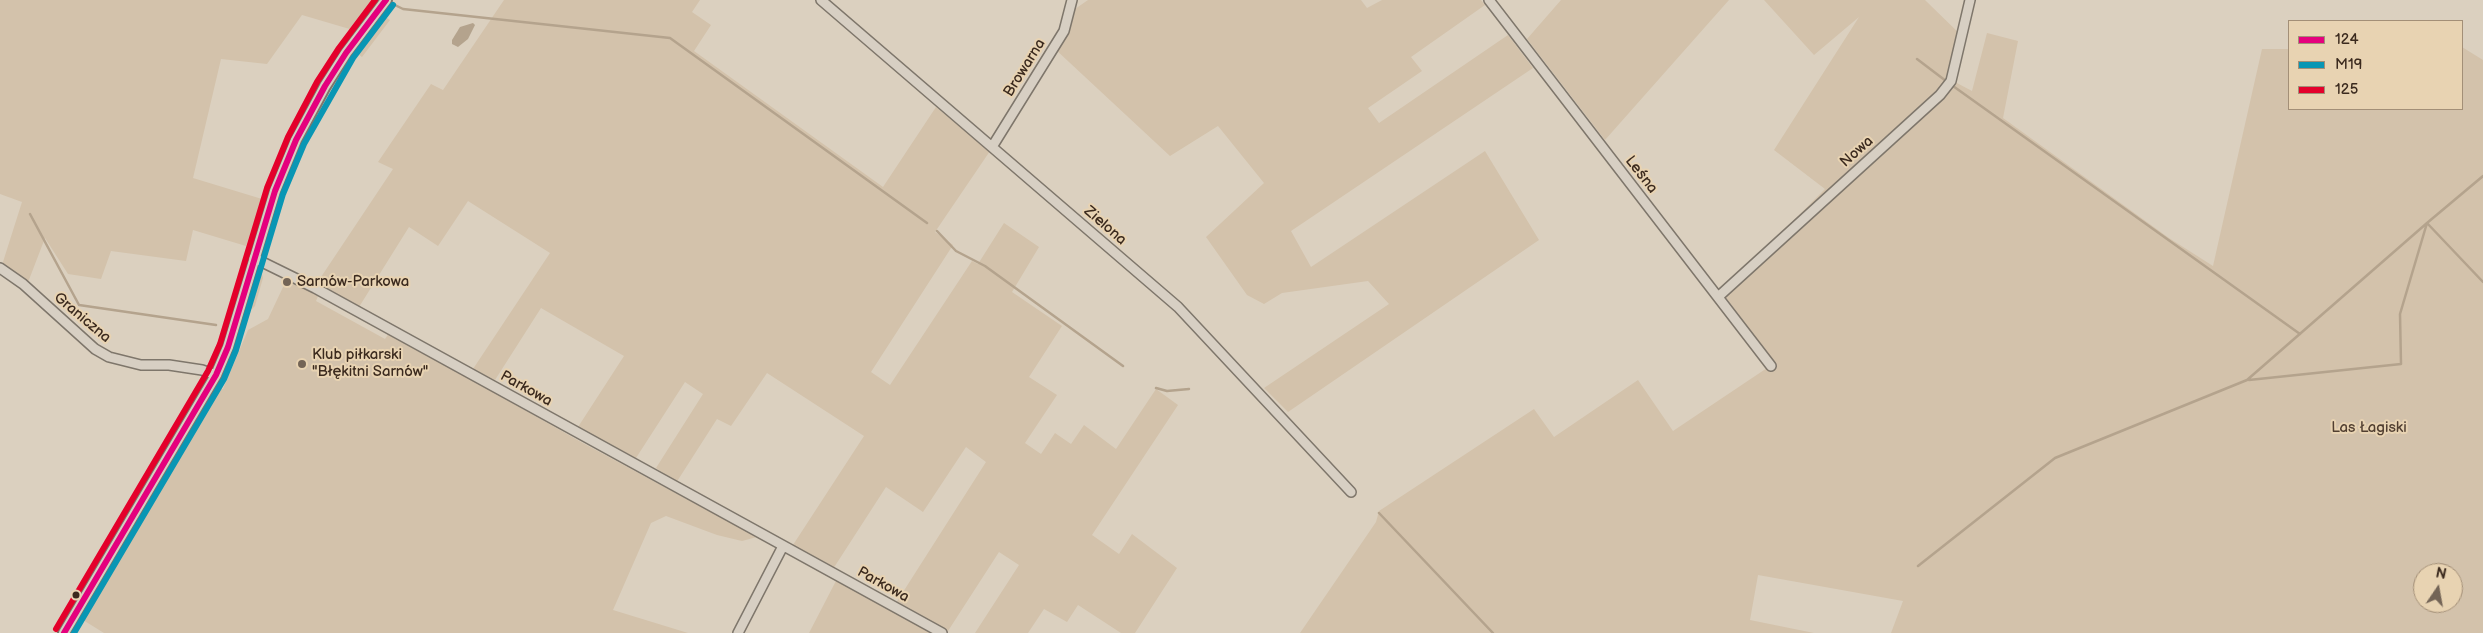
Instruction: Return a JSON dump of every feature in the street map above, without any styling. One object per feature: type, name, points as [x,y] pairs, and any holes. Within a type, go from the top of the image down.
[{"type":"street","points":[[64,633],[216,375],[228,347],[275,190],[296,140],[325,86],[346,53],[386,0]]},
{"type":"street","name":"Zielona","points":[[821,0],[1178,307],[1351,492]]},
{"type":"street","name":"Browarna","points":[[992,146],[1064,31],[1072,0]]},
{"type":"street","name":"Leśna","points":[[1489,0],[1771,366]]},
{"type":"street","name":"Nowa","points":[[1718,298],[1940,95],[1951,81],[1970,0]]},
{"type":"street","name":"Parkowa","points":[[254,258],[324,293],[942,633]]},
{"type":"street","name":"Graniczna","points":[[0,268],[23,284],[95,349],[109,357],[140,365],[170,365],[202,370],[216,375]]},
{"type":"street","points":[[738,633],[784,546]]},
{"type":"green space","points":[[0,0],[376,0],[353,30],[302,15],[267,64],[221,59],[193,178],[262,199],[246,246],[193,230],[186,261],[111,251],[101,279],[68,274],[45,238],[27,285],[2,265],[22,202],[0,194]]},
{"type":"green space","points":[[504,0],[700,0],[692,12],[711,25],[694,51],[883,187],[936,107],[990,151],[935,232],[953,245],[871,372],[890,385],[972,261],[978,264],[1004,223],[1039,247],[1012,292],[1062,326],[1029,377],[1057,395],[1025,443],[1041,454],[1055,433],[1071,444],[1084,425],[1116,449],[1156,389],[1178,405],[1092,535],[1119,554],[1132,534],[1177,568],[1135,633],[1121,633],[1078,605],[1067,622],[1044,609],[1028,633],[975,633],[1019,565],[999,552],[948,631],[896,603],[986,462],[966,447],[923,512],[886,487],[833,569],[791,548],[864,436],[767,373],[731,426],[717,419],[676,483],[656,468],[703,394],[685,382],[636,458],[578,427],[624,356],[541,308],[495,380],[473,369],[550,253],[468,201],[438,246],[409,227],[359,307],[317,283],[393,169],[378,162],[431,84],[443,90]]},
{"type":"green space","points":[[1088,0],[1361,0],[1367,8],[1382,0],[1481,0],[1485,5],[1411,57],[1422,71],[1368,108],[1379,123],[1508,35],[1533,68],[1291,231],[1311,267],[1485,151],[1539,240],[1288,412],[1264,388],[1389,304],[1368,281],[1282,293],[1264,304],[1247,295],[1206,237],[1264,183],[1218,126],[1170,156],[1055,49],[1075,9]]},
{"type":"green space","points":[[1561,0],[1729,0],[1605,140],[1527,39]]},
{"type":"green space","name":"Las Łagiski","points":[[1764,0],[1925,0],[1965,39],[1955,82],[1972,91],[1987,33],[2018,41],[2003,118],[2169,238],[2213,266],[2262,49],[2288,49],[2288,110],[2463,110],[2463,48],[2483,60],[2483,633],[1891,633],[1903,601],[1758,575],[1750,620],[1814,633],[1300,633],[1376,522],[1379,511],[1534,409],[1554,437],[1638,380],[1673,431],[1773,364],[1722,292],[1825,189],[1774,150],[1859,17],[1814,55]]},
{"type":"green space","points":[[381,14],[390,20],[362,57],[353,50]]},
{"type":"green space","points":[[260,266],[263,278],[255,306],[252,309],[245,309],[257,267]]},
{"type":"green space","points":[[294,282],[318,296],[316,301],[385,339],[389,333],[581,442],[757,537],[742,541],[717,535],[666,516],[651,523],[613,610],[688,633],[104,633],[83,620],[176,457],[71,633],[213,389],[223,389],[248,330],[268,319],[284,285],[290,288]]},
{"type":"green space","points":[[230,304],[236,305],[212,368],[210,367]]},
{"type":"green space","points":[[202,377],[208,380],[186,419],[179,418]]},
{"type":"green space","points":[[838,577],[938,633],[809,633]]},
{"type":"shaded area","points":[[473,23],[475,25],[468,39],[458,47],[452,44],[452,40],[460,27]]},
{"type":"waterway","points":[[393,4],[403,9],[670,38],[927,223]]},
{"type":"waterway","points":[[1917,59],[1946,81]]},
{"type":"waterway","points":[[1953,86],[2300,334]]},
{"type":"waterway","points":[[306,137],[316,115]]},
{"type":"waterway","points":[[290,172],[300,150]]},
{"type":"waterway","points":[[2249,380],[2401,364],[2400,314],[2427,223],[2483,176]]},
{"type":"waterway","points":[[282,194],[286,182]]},
{"type":"waterway","points":[[30,214],[79,305],[216,325]]},
{"type":"waterway","points":[[1918,566],[2055,458],[2247,380],[2427,223],[2483,282]]},
{"type":"waterway","points":[[937,231],[956,251],[985,266],[1123,366]]},
{"type":"waterway","points":[[214,360],[232,307]]},
{"type":"waterway","points":[[1156,388],[1167,391],[1189,389]]},
{"type":"waterway","points":[[1379,513],[1493,633]]},
{"type":"transit line","name":"125","points":[[56,629],[208,371],[220,344],[267,188],[288,137],[317,82],[339,48],[375,0]]},
{"type":"transit line","name":"124","points":[[64,633],[216,375],[228,347],[275,191],[296,140],[325,86],[346,53],[386,0]]},
{"type":"transit line","name":"M19","points":[[74,633],[224,379],[236,350],[283,194],[304,144],[353,58],[393,5]]},
{"type":"place","name":"Sarnów-Parkowa","points":[[287,282]]},
{"type":"place","name":"Klub piłkarski \"Błękitni Sarnów\"","points":[[302,364]]}]
